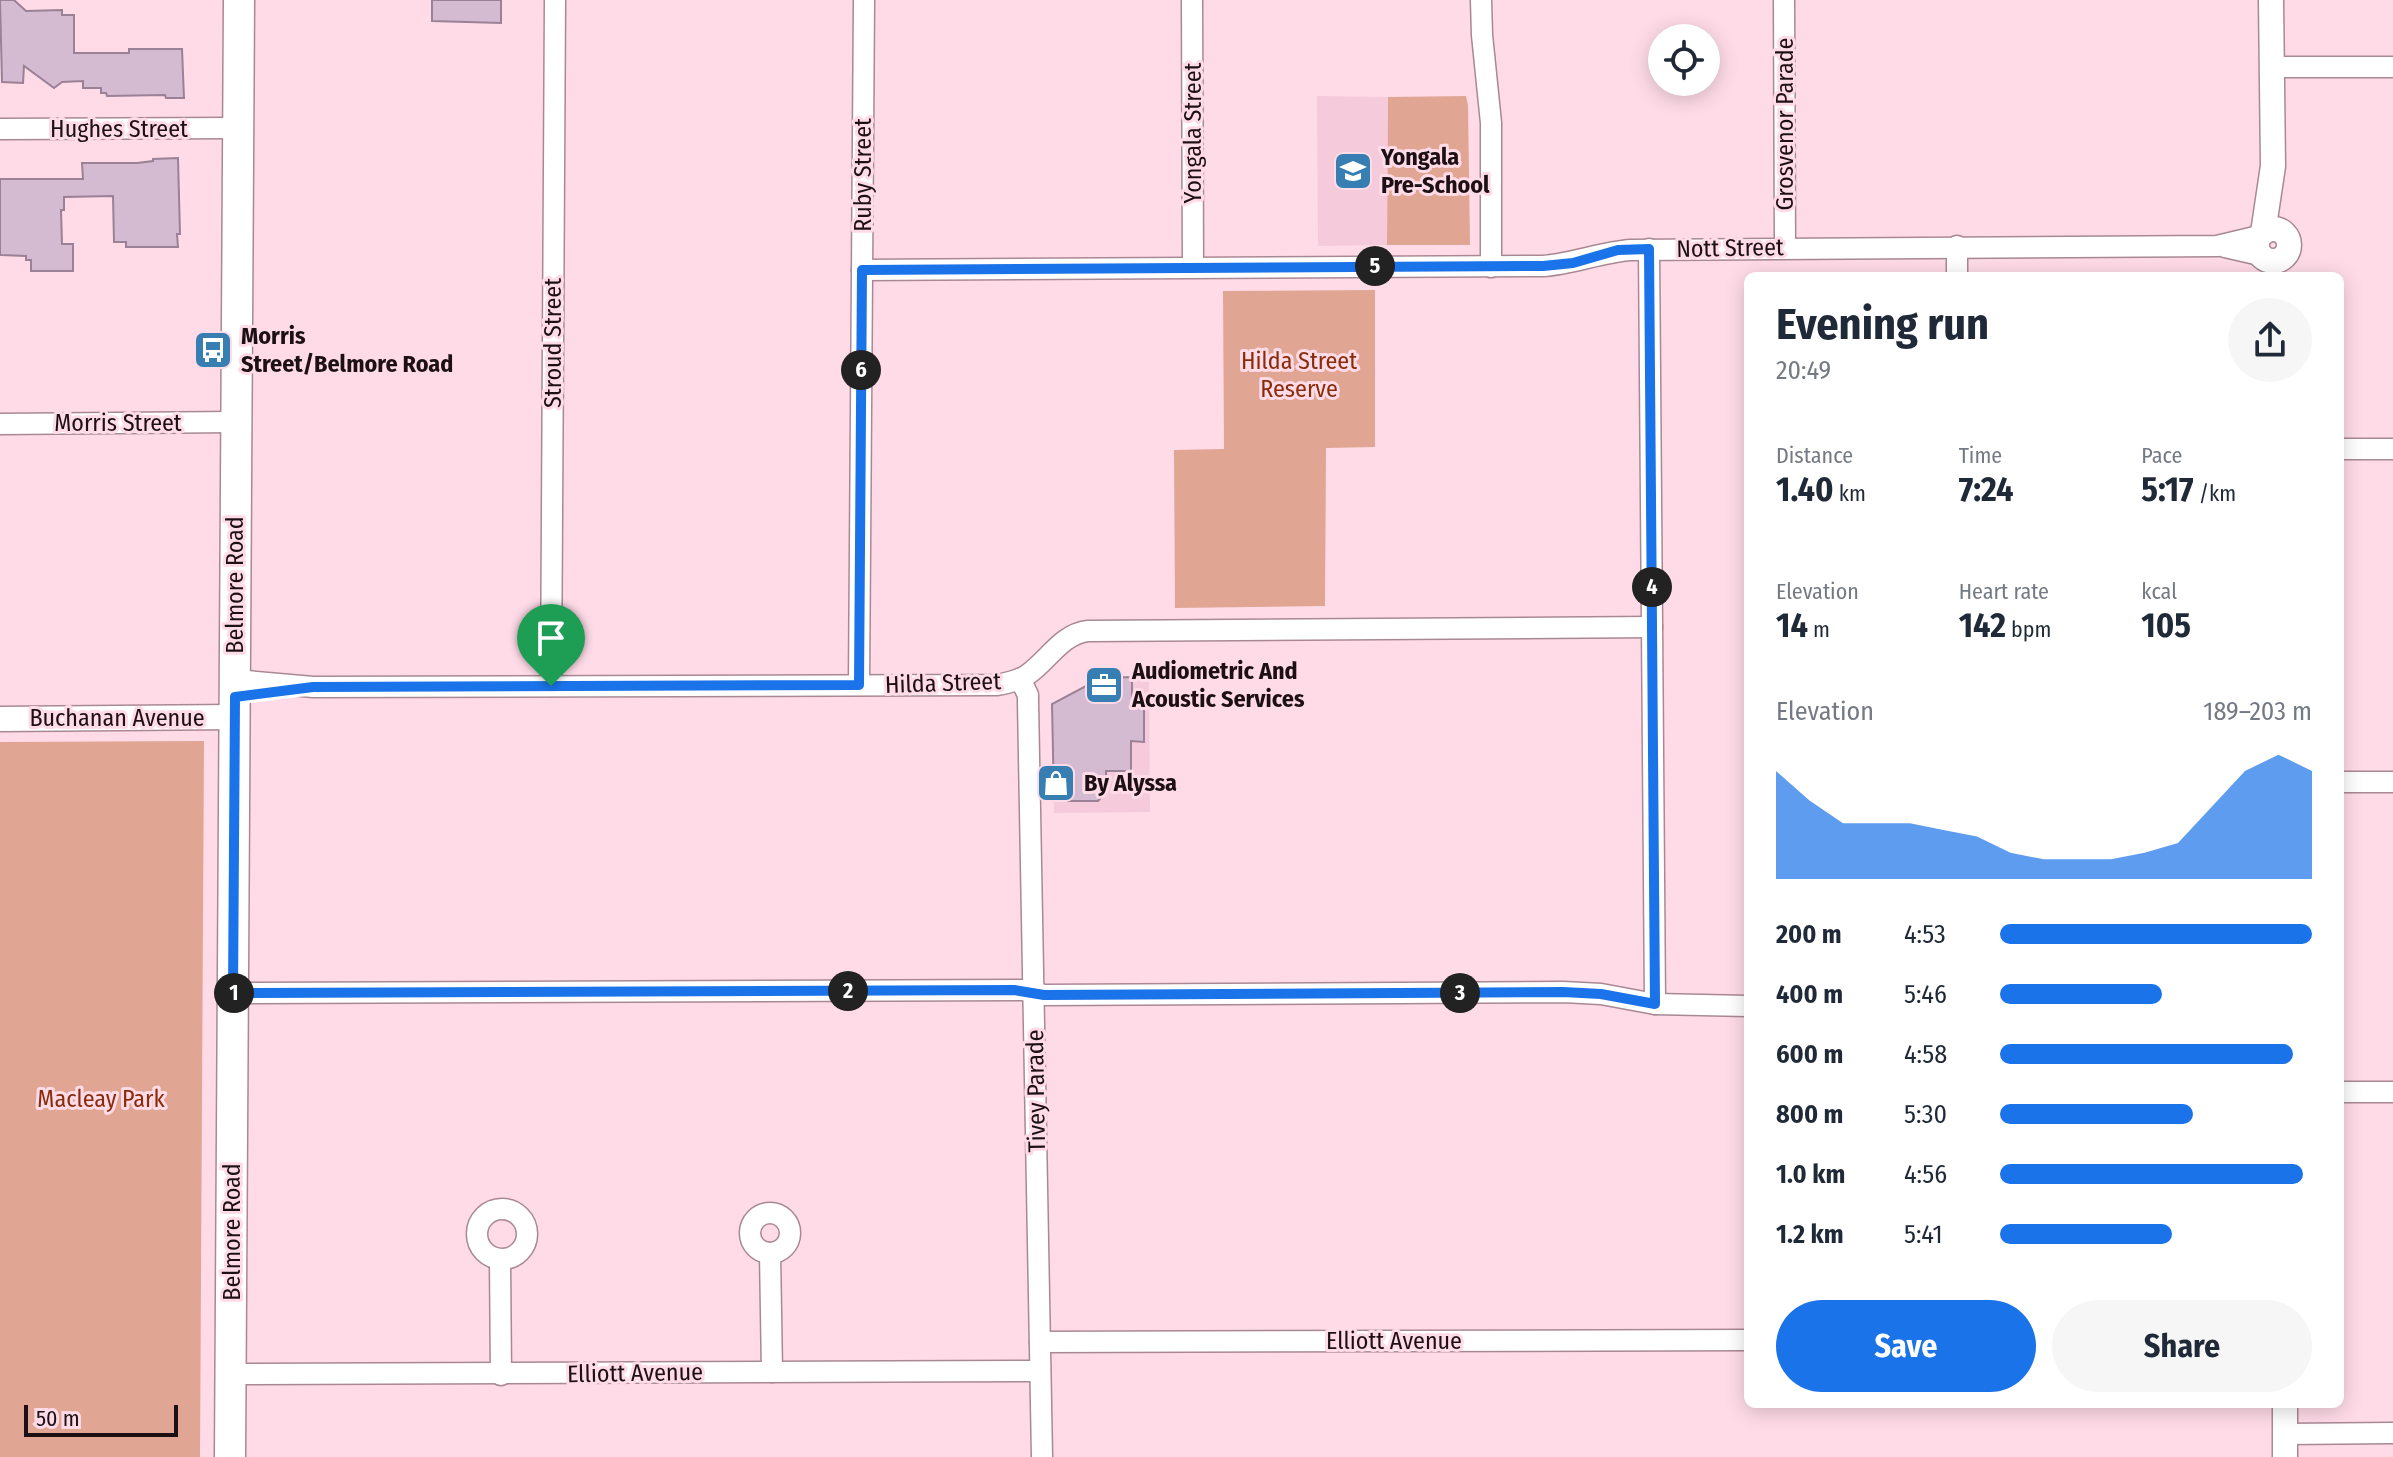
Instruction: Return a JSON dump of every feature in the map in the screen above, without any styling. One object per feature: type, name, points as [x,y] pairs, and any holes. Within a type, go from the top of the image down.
[{"type":"main road","name":"Belmore Road","points":[[230,1457],[239,0]]},
{"type":"street","name":"Stroud Street","points":[[551,686],[555,0]]},
{"type":"street","name":"Ruby Street","points":[[859,685],[864,0]]},
{"type":"street","name":"Yongala Street","points":[[1192,0],[1193,267]]},
{"type":"street","points":[[1481,0],[1491,123],[1491,267]]},
{"type":"street","name":"Grosvenor Parade","points":[[1784,0],[1785,247]]},
{"type":"street","points":[[2270,253],[2273,166],[2271,0]]},
{"type":"street","points":[[2272,67],[2393,67]]},
{"type":"street","name":"Hughes Street","points":[[0,129],[238,128]]},
{"type":"street","points":[[1957,246],[1957,272]]},
{"type":"street","name":"Nott Street","points":[[862,270],[1491,267],[1561,265],[1618,250],[1785,247],[2217,246],[2270,253]]},
{"type":"street","points":[[1649,249],[1655,1004]]},
{"type":"street","name":"Morris Street","points":[[0,424],[236,422]]},
{"type":"street","points":[[2344,449],[2393,449]]},
{"type":"street","name":"Hilda Street","points":[[235,698],[313,687],[997,685],[1020,679],[1070,636],[1088,631],[1652,627]]},
{"type":"street","name":"Tivey Parade","points":[[1020,679],[1028,695],[1042,1457]]},
{"type":"street","name":"Buchanan Avenue","points":[[0,719],[235,698]]},
{"type":"street","points":[[2344,782],[2393,782]]},
{"type":"street","points":[[233,993],[998,990],[1044,995],[1576,992],[1655,1004],[1744,1006]]},
{"type":"street","points":[[2344,1092],[2393,1092]]},
{"type":"street","points":[[770,1253],[772,1372]]},
{"type":"street","points":[[500,1260],[501,1375]]},
{"type":"street","name":"Elliott Avenue","points":[[1040,1342],[1744,1340]]},
{"type":"street","name":"Elliott Avenue","points":[[231,1374],[1040,1371]]},
{"type":"street","points":[[2285,1408],[2285,1445],[2393,1433]]},
{"type":"shaded area","name":"Yongala Pre-School","points":[[1317,96],[1388,97],[1387,245],[1318,246]]},
{"type":"shaded area","points":[[1101,677],[1149,677],[1150,812],[1054,813],[1052,704]]},
{"type":"green space","points":[[1466,96],[1470,245],[1387,245],[1388,97]]},
{"type":"green space","name":"Hilda Street Reserve","points":[[1375,290],[1375,447],[1326,448],[1325,606],[1175,608],[1174,450],[1224,449],[1223,291]]},
{"type":"green space","name":"Macleay Park","points":[[204,741],[200,1457],[0,1457],[0,742]]},
{"type":"building","points":[[0,0],[14,0],[26,11],[62,10],[62,15],[74,15],[74,53],[182,49],[184,98],[166,98],[165,95],[107,96],[101,93],[101,88],[83,88],[83,81],[62,82],[54,88],[24,66],[23,83],[2,82]]},
{"type":"building","points":[[432,0],[501,0],[501,23],[432,21]]},
{"type":"building","points":[[178,158],[178,247],[126,247],[126,242],[114,242],[113,196],[64,197],[64,210],[61,210],[62,244],[73,244],[73,271],[31,271],[31,260],[26,260],[26,256],[0,255],[0,179],[83,179],[82,163],[137,163]]},
{"type":"building","points":[[1132,677],[1132,706],[1144,706],[1144,742],[1131,741],[1131,771],[1106,771],[1106,792],[1098,801],[1054,801],[1052,704],[1101,678]]},
{"type":"place","name":"Yongala Pre-School","points":[[1353,171]]},
{"type":"place","name":"Morris Street/Belmore Road","points":[[213,350]]},
{"type":"place","name":"Audiometric And Acoustic Services","points":[[1104,685]]},
{"type":"place","name":"By Alyssa","points":[[1056,783]]},
{"type":"route","points":[[1649,249],[1655,1004],[1601,994],[1563,992],[1044,995],[1023,990],[233,993],[235,697],[313,687],[551,686],[859,685],[862,270],[1543,266],[1573,263],[1618,250],[1649,249]]}]
